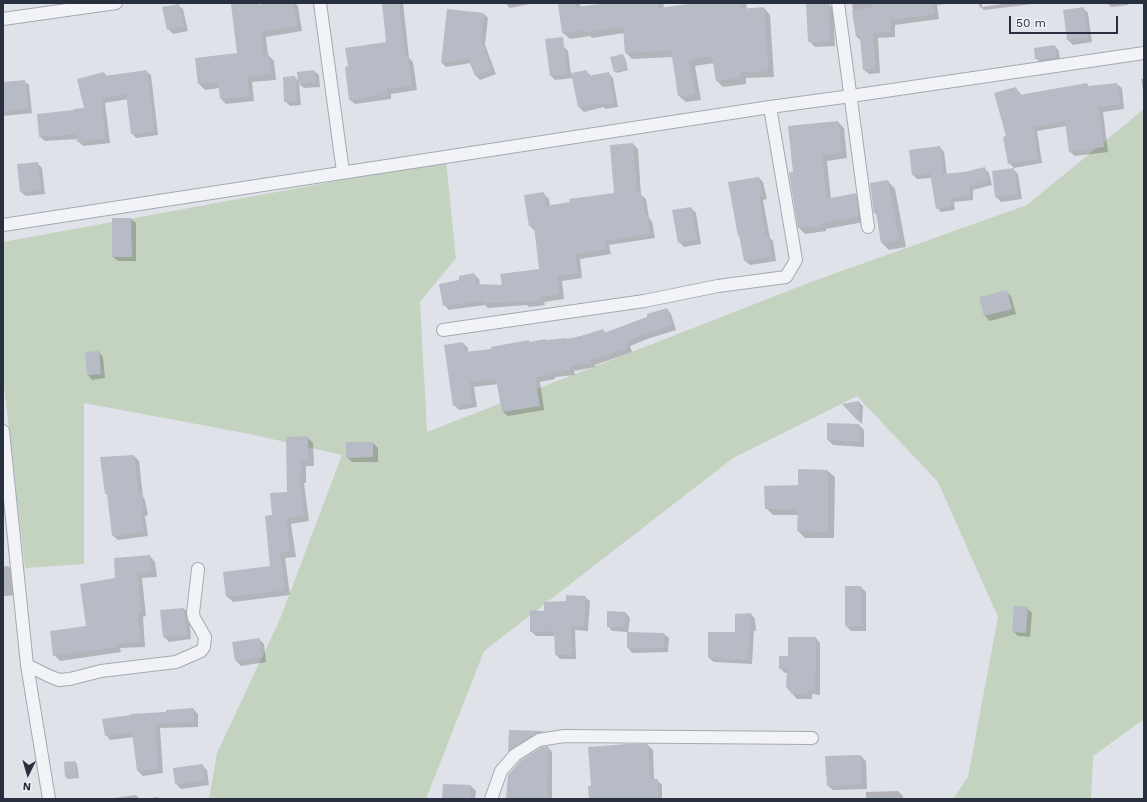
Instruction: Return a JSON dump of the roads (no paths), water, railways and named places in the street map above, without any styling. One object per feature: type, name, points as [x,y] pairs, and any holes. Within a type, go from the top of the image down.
[{"type":"street","points":[[3,19],[116,3]]},
{"type":"street","points":[[320,3],[344,172]]},
{"type":"street","points":[[838,3],[868,227]]},
{"type":"street","points":[[3,225],[770,107],[1144,53]]},
{"type":"street","points":[[443,330],[644,301],[718,286],[786,277],[796,260],[770,107]]},
{"type":"street","points":[[3,431],[27,665],[49,799]]},
{"type":"street","points":[[27,665],[59,680],[70,679],[101,671],[176,662],[201,651],[204,647],[205,636],[194,618],[193,613],[198,569]]},
{"type":"street","points":[[491,799],[501,771],[514,755],[539,740],[564,736],[812,738]]}]
